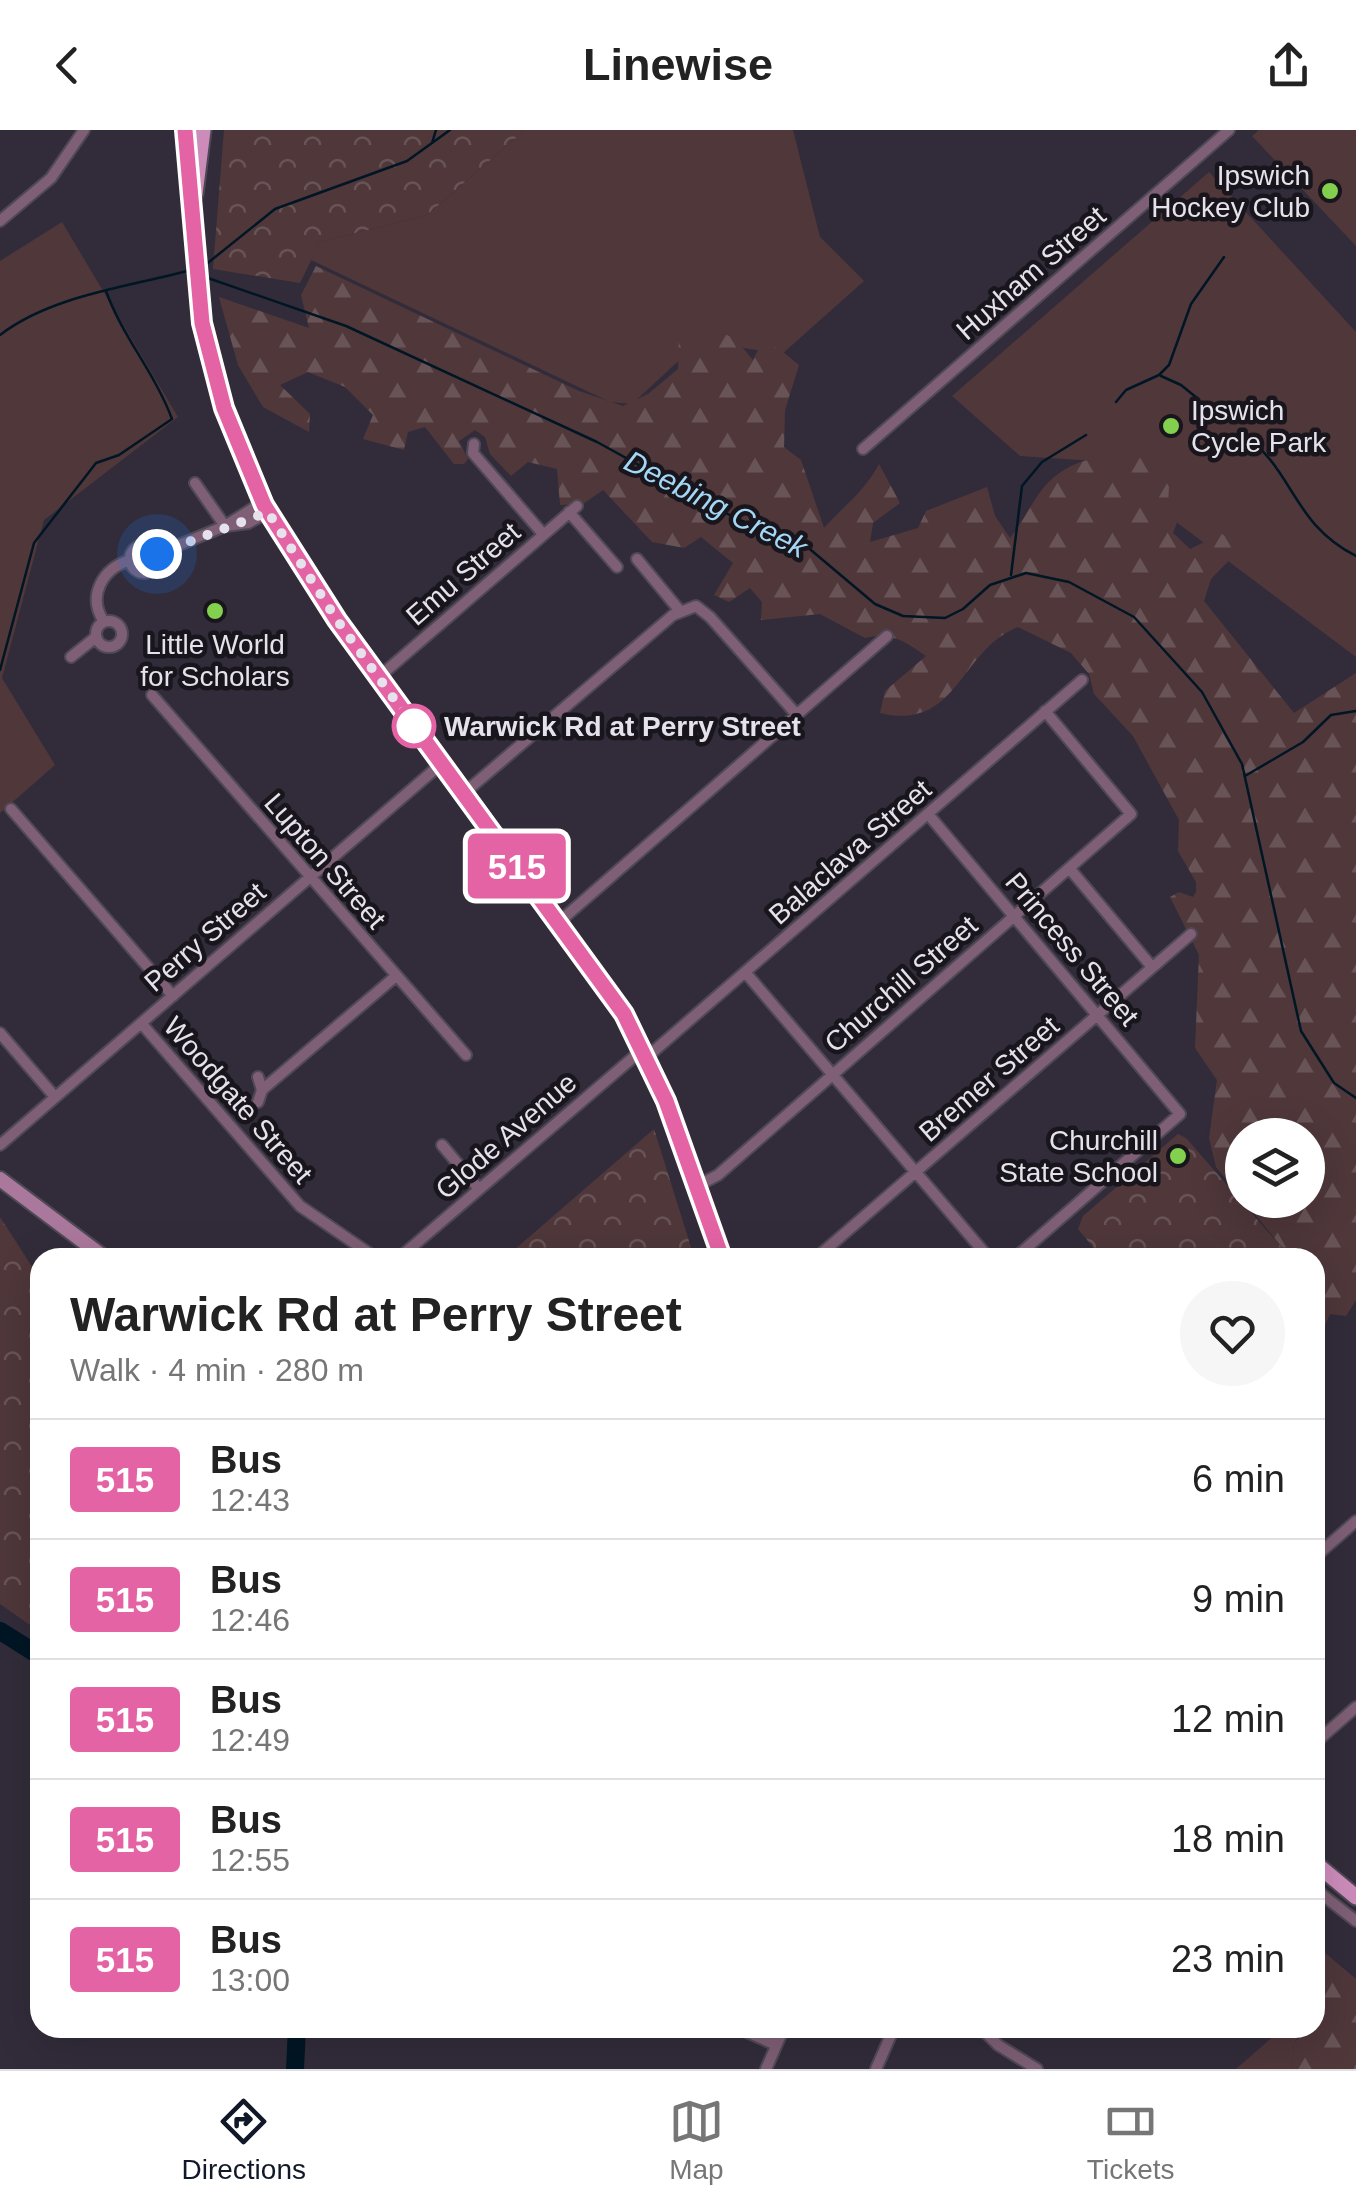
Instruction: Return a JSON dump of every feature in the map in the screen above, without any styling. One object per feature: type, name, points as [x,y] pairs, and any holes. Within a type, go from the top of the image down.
[{"type":"main road","points":[[185,130],[202,323],[224,408],[266,507],[378,677],[624,1014],[644,1053],[718,1248]]},
{"type":"main road","points":[[192,223],[202,130]]},
{"type":"main road","points":[[0,1179],[93,1248]]},
{"type":"main road","points":[[704,1213],[712,1248]]},
{"type":"main road","points":[[1325,1862],[1356,1885]]},
{"type":"main road","points":[[1325,1871],[1356,1896]]},
{"type":"street","name":"Huxham Street","points":[[863,449],[1229,130]]},
{"type":"street","points":[[0,221],[51,178],[83,131]]},
{"type":"street","points":[[474,444],[473,453],[543,534]]},
{"type":"street","points":[[195,483],[225,526]]},
{"type":"street","points":[[157,554],[266,507]]},
{"type":"street","name":"Emu Street","points":[[378,677],[573,509],[617,567]]},
{"type":"street","points":[[104,622],[97,605],[98,589],[110,570],[130,560],[140,546],[152,547],[157,554],[155,568],[146,572],[137,571],[130,560]]},
{"type":"street","points":[[637,559],[680,611]]},
{"type":"street","points":[[464,794],[680,611],[696,606],[703,609],[797,715]]},
{"type":"street","points":[[96,637],[110,648],[120,640],[117,624],[104,622]]},
{"type":"street","points":[[71,656],[96,637],[104,622]]},
{"type":"street","points":[[558,922],[888,636]]},
{"type":"street","name":"Balaclava Street","points":[[644,1053],[746,972],[1082,680]]},
{"type":"street","name":"Lupton Street","points":[[152,695],[466,1055]]},
{"type":"street","name":"Churchill Street","points":[[695,1187],[718,1175],[1128,818],[1130,810],[1046,711]]},
{"type":"street","name":"Perry Street","points":[[0,1145],[441,764]]},
{"type":"street","points":[[11,808],[172,996]]},
{"type":"street","name":"Princess Street","points":[[928,814],[1180,1114],[1026,1248]]},
{"type":"street","points":[[1070,869],[1152,967]]},
{"type":"street","name":"Bremer Street","points":[[828,1248],[1191,934]]},
{"type":"street","points":[[746,972],[981,1248]]},
{"type":"street","points":[[258,1102],[262,1090],[396,976]]},
{"type":"street","name":"Woodgate Street","points":[[141,1023],[300,1206],[361,1248]]},
{"type":"street","points":[[0,1033],[55,1097]]},
{"type":"street","name":"Glode Avenue","points":[[411,1248],[644,1053]]},
{"type":"street","points":[[258,1077],[262,1090]]},
{"type":"street","points":[[442,1145],[479,1189]]},
{"type":"street","points":[[1325,1547],[1356,1521]]},
{"type":"street","points":[[1325,1733],[1356,1707]]},
{"type":"street","points":[[1325,1897],[1356,1921]]},
{"type":"street","points":[[760,2038],[776,2045]]},
{"type":"street","points":[[766,2069],[779,2038]]},
{"type":"street","points":[[876,2069],[890,2038]]},
{"type":"street","points":[[991,2038],[1037,2069]]},
{"type":"green space","points":[[224,130],[525,130],[427,215],[320,242],[300,283],[213,269]]},
{"type":"green space","points":[[525,130],[793,130],[820,237],[864,281],[782,354],[700,341],[632,404],[610,402],[311,260],[320,242],[427,215]]},
{"type":"green space","name":"Ipswich Hockey Club","points":[[1259,130],[1356,130],[1356,246],[1252,136]]},
{"type":"green space","name":"Ipswich Cycle Park","points":[[1209,172],[1356,332],[1356,657],[1095,461],[1020,456],[952,396]]},
{"type":"green space","points":[[62,222],[178,417],[44,520],[2,678],[55,765],[0,813],[0,261]]},
{"type":"green space","points":[[316,266],[579,391],[623,406],[648,394],[678,369],[679,325],[721,332],[737,342],[753,360],[761,344],[778,348],[799,365],[785,410],[784,447],[801,460],[824,528],[861,490],[879,464],[900,503],[873,523],[870,542],[918,528],[926,511],[987,487],[995,516],[1010,538],[1056,475],[1096,458],[1125,456],[1155,460],[1169,487],[1168,504],[1181,512],[1173,533],[1190,549],[1221,534],[1247,542],[1211,579],[1204,601],[1294,713],[1356,673],[1356,1300],[1346,1316],[1330,1314],[1325,1325],[1325,1248],[1283,1248],[1258,1218],[1325,1218],[1325,1118],[1225,1118],[1225,1178],[1216,1167],[1209,1138],[1217,1080],[1195,1048],[1199,955],[1170,897],[1179,892],[1193,897],[1196,892],[1196,882],[1178,851],[1179,820],[1133,736],[1094,694],[1089,674],[1071,653],[1018,627],[998,638],[956,686],[926,711],[906,716],[880,713],[885,691],[926,656],[897,639],[865,638],[820,614],[761,620],[762,602],[750,588],[729,602],[714,595],[733,563],[701,537],[684,548],[652,542],[603,490],[583,504],[560,505],[557,469],[528,462],[511,476],[490,454],[485,437],[475,430],[459,441],[468,459],[464,464],[454,464],[425,427],[408,432],[404,450],[363,439],[373,415],[345,387],[308,372],[280,385],[310,414],[309,432],[263,407],[238,365],[219,297],[309,328],[301,295]]},
{"type":"green space","points":[[654,1129],[691,1248],[516,1248]]},
{"type":"green space","name":"Churchill State School","points":[[1178,1134],[1225,1183],[1225,1218],[1256,1218],[1282,1248],[1094,1248],[1078,1229],[1083,1216]]},
{"type":"green space","points":[[0,1217],[30,1264],[30,1625],[0,1604]]},
{"type":"green space","points":[[1325,1953],[1356,1979],[1356,2069],[1292,2069],[1294,2042],[1300,2038],[1325,2038]]},
{"type":"green space","points":[[1272,2038],[1298,2038],[1294,2042],[1292,2069],[1236,2069]]},
{"type":"waterway","points":[[432,143],[436,130]]},
{"type":"waterway","points":[[204,266],[275,209],[407,161],[450,130]]},
{"type":"waterway","points":[[1116,402],[1126,390],[1159,375],[1169,365],[1191,304],[1224,257]]},
{"type":"waterway","name":"Deebing Creek","points":[[0,335],[67,301],[191,270]]},
{"type":"waterway","name":"Deebing Creek","points":[[205,277],[346,326],[597,442],[737,519],[805,545],[875,604],[903,616],[945,618],[963,609],[990,585],[1026,573],[1069,582],[1134,617],[1202,692],[1242,764],[1301,1031],[1334,1083],[1356,1098]]},
{"type":"waterway","points":[[0,670],[34,543],[96,463],[119,455],[172,419],[106,291]]},
{"type":"waterway","points":[[1161,376],[1197,398]]},
{"type":"waterway","points":[[1241,433],[1272,463],[1318,528],[1356,556]]},
{"type":"waterway","points":[[1011,575],[1022,486],[1042,462],[1086,435]]},
{"type":"waterway","points":[[1245,776],[1303,742],[1331,715],[1356,711]]},
{"type":"waterway","points":[[0,1631],[30,1650]]},
{"type":"waterway","points":[[295,2069],[297,2038]]},
{"type":"bus line","name":"515","points":[[185,130],[202,323],[224,408],[264,505],[337,620],[624,1014],[666,1101],[718,1248]]},
{"type":"place","name":"Ipswich Hockey Club","points":[[1330,191]]},
{"type":"place","name":"Ipswich Cycle Park","points":[[1171,426]]},
{"type":"place","name":"Little World for Scholars","points":[[215,611]]},
{"type":"place","name":"Warwick Rd at Perry Street","points":[[414,726]]},
{"type":"place","name":"Churchill State School","points":[[1178,1156]]},
{"type":"route","points":[[157,554],[225,526],[248,523],[268,512],[337,620],[420,735],[414,726]]}]
